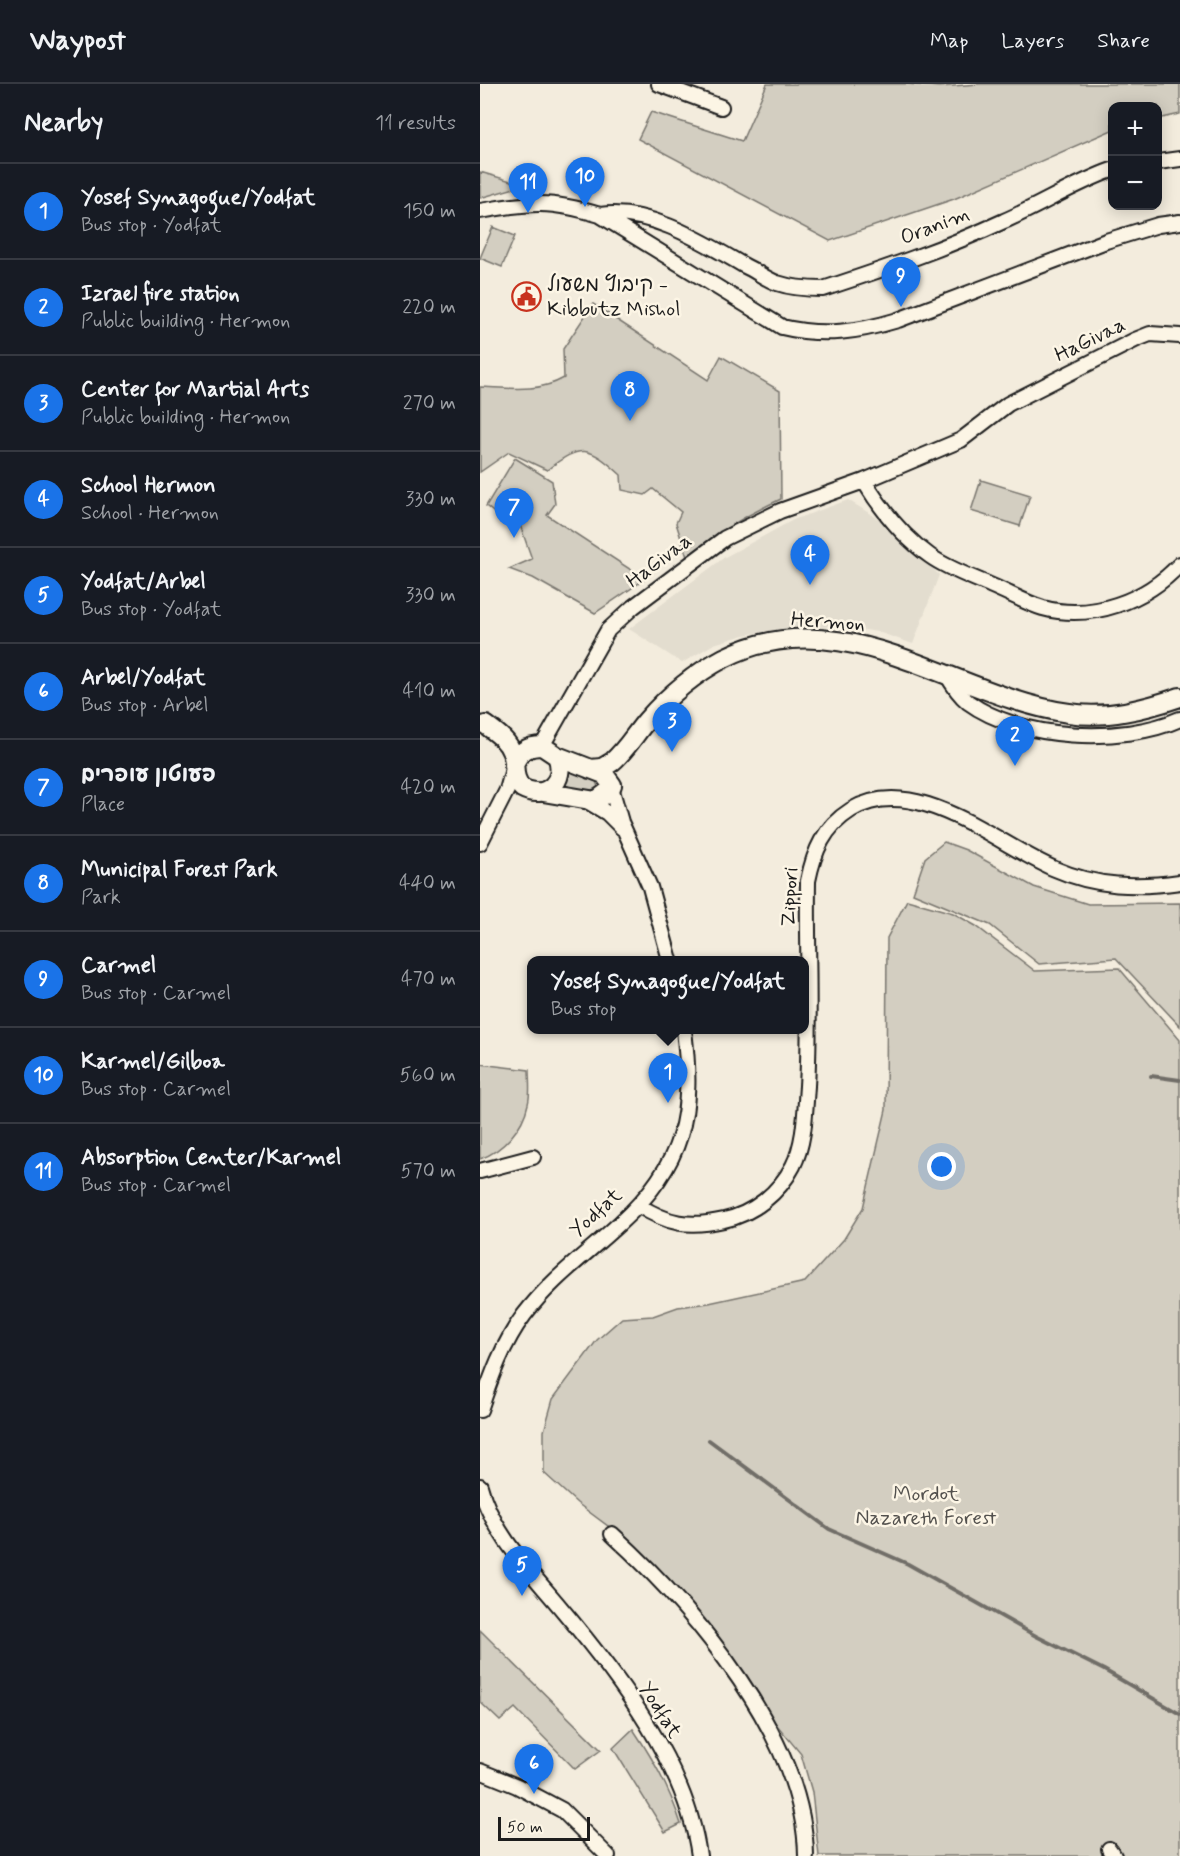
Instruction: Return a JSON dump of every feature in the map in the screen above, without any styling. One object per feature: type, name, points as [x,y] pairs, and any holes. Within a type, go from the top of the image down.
[{"type":"street","points":[[658,84],[721,107]]},
{"type":"street","points":[[1162,161],[1180,159]]},
{"type":"street","name":"Oranim","points":[[600,215],[617,213],[652,222],[676,230],[777,283],[802,289],[823,289],[1004,222],[1091,177],[1108,172]]},
{"type":"street","points":[[480,211],[543,202],[567,205],[600,215],[782,327],[805,333],[831,334],[865,330],[898,320],[1106,241],[1158,225],[1180,222]]},
{"type":"street","name":"HaGivaa","points":[[537,746],[608,630],[618,618],[725,538],[780,511],[864,481],[961,440],[1008,404],[1135,340],[1150,334],[1180,336]]},
{"type":"street","points":[[864,481],[890,517],[931,557],[1042,608],[1070,612],[1117,605],[1151,590],[1180,564]]},
{"type":"street","name":"Hermon","points":[[590,769],[602,768],[612,762],[662,704],[704,671],[749,648],[776,642],[815,639],[872,647],[1010,696],[1068,713],[1092,715],[1124,712],[1180,697]]},
{"type":"street","points":[[945,673],[957,692],[968,701],[995,716],[1029,727],[1082,735],[1114,735],[1143,731],[1180,719]]},
{"type":"street","points":[[483,724],[604,774],[612,786],[625,831],[650,887],[669,956]]},
{"type":"street","points":[[483,724],[509,746],[517,782],[522,788],[539,793],[596,801],[612,786]]},
{"type":"street","name":"Hermon","points":[[612,786],[631,741]]},
{"type":"street","points":[[480,843],[507,790],[517,757],[537,746]]},
{"type":"street","points":[[492,820],[515,797],[553,788],[558,780],[560,764],[557,756]]},
{"type":"street","name":"Zippori","points":[[808,956],[808,881],[812,860],[821,839],[837,819],[859,806],[887,799],[915,800],[945,812],[1055,869],[1092,882],[1119,886],[1180,882]]},
{"type":"street","points":[[587,801],[607,813],[625,831]]},
{"type":"street","name":"Yodfat","points":[[480,1410],[492,1373],[524,1315],[583,1253],[621,1223],[654,1188],[681,1138],[689,1086],[684,1034]]},
{"type":"street","name":"Zippori","points":[[638,1205],[659,1219],[685,1225],[733,1218],[770,1197],[794,1165],[805,1119],[809,1034]]},
{"type":"street","points":[[480,1171],[533,1157]]},
{"type":"street","name":"Yodfat","points":[[480,1486],[484,1502],[514,1552],[578,1629],[652,1731],[686,1805],[699,1855]]},
{"type":"street","points":[[612,1534],[644,1563],[703,1632],[754,1702],[778,1745],[797,1790],[806,1829],[806,1856]]},
{"type":"street","points":[[480,1771],[518,1785],[562,1810],[608,1856]]},
{"type":"shaded area","points":[[848,500],[890,526],[939,575],[913,644],[878,632],[846,627],[793,627],[744,635],[714,644],[682,663],[629,629],[725,557],[793,520]]},
{"type":"green space","points":[[767,84],[906,84],[939,87],[979,84],[1180,84],[1180,114],[1162,118],[1162,102],[1108,102],[1108,132],[954,199],[830,241],[638,139],[651,112],[742,141]]},
{"type":"green space","points":[[480,172],[525,185],[480,198]]},
{"type":"green space","points":[[493,227],[515,236],[502,267],[480,258]]},
{"type":"green space","points":[[593,304],[708,380],[721,356],[780,391],[781,499],[732,525],[687,557],[676,523],[681,512],[653,489],[645,495],[622,490],[621,475],[601,458],[592,454],[577,452],[568,455],[547,470],[509,452],[480,472],[480,387],[534,388],[564,378],[563,349]]},
{"type":"green space","points":[[515,458],[552,481],[555,504],[547,515],[645,579],[595,613],[533,578],[509,569],[532,559],[515,511],[498,516],[486,506]]},
{"type":"green space","points":[[981,480],[1030,495],[1020,526],[971,511]]},
{"type":"green space","points":[[568,771],[595,778],[598,787],[588,792],[562,788]]},
{"type":"green space","points":[[944,842],[966,850],[1034,887],[1088,904],[1180,903],[1180,1026],[1116,958],[1039,964],[990,925],[913,893],[925,858]]},
{"type":"green space","name":"Mordot Nazareth Forest","points":[[907,900],[953,913],[976,926],[1035,971],[1119,968],[1180,1040],[1180,1856],[819,1856],[812,1792],[801,1754],[620,1535],[577,1503],[544,1473],[544,1431],[553,1399],[597,1340],[622,1318],[653,1316],[678,1307],[709,1303],[805,1282],[844,1239],[863,1208],[886,1110],[887,938]]},
{"type":"green space","points":[[480,1064],[529,1070],[530,1091],[522,1122],[517,1130],[504,1144],[480,1159]]},
{"type":"green space","points":[[480,1630],[601,1750],[575,1769],[515,1708],[500,1721],[480,1702]]},
{"type":"green space","points":[[633,1729],[661,1775],[681,1824],[665,1832],[613,1748]]},
{"type":"waterway","points":[[1151,1076],[1180,1080]]},
{"type":"waterway","points":[[709,1440],[829,1529],[908,1564],[1036,1636],[1104,1670],[1180,1714]]},
{"type":"place","name":"Karmel/Gilboa","points":[[585,207]]},
{"type":"place","name":"Absorption Center/Karmel","points":[[528,213]]},
{"type":"place","name":"קיבוץ משעול - Kibbutz Mishol","points":[[526,297]]},
{"type":"place","name":"Carmel","points":[[901,307]]},
{"type":"place","name":"Municipal Forest Park","points":[[630,421]]},
{"type":"place","name":"פעוטון עופרים","points":[[514,538]]},
{"type":"place","name":"School Hermon","points":[[810,585]]},
{"type":"place","name":"Center for Martial Arts","points":[[672,752]]},
{"type":"place","name":"Izrael fire station","points":[[1015,766]]},
{"type":"place","name":"Yosef Synagogue/Yodfat","points":[[668,1103]]},
{"type":"place","name":"Yodfat/Arbel","points":[[522,1596]]},
{"type":"place","name":"Arbel/Yodfat","points":[[534,1794]]}]
